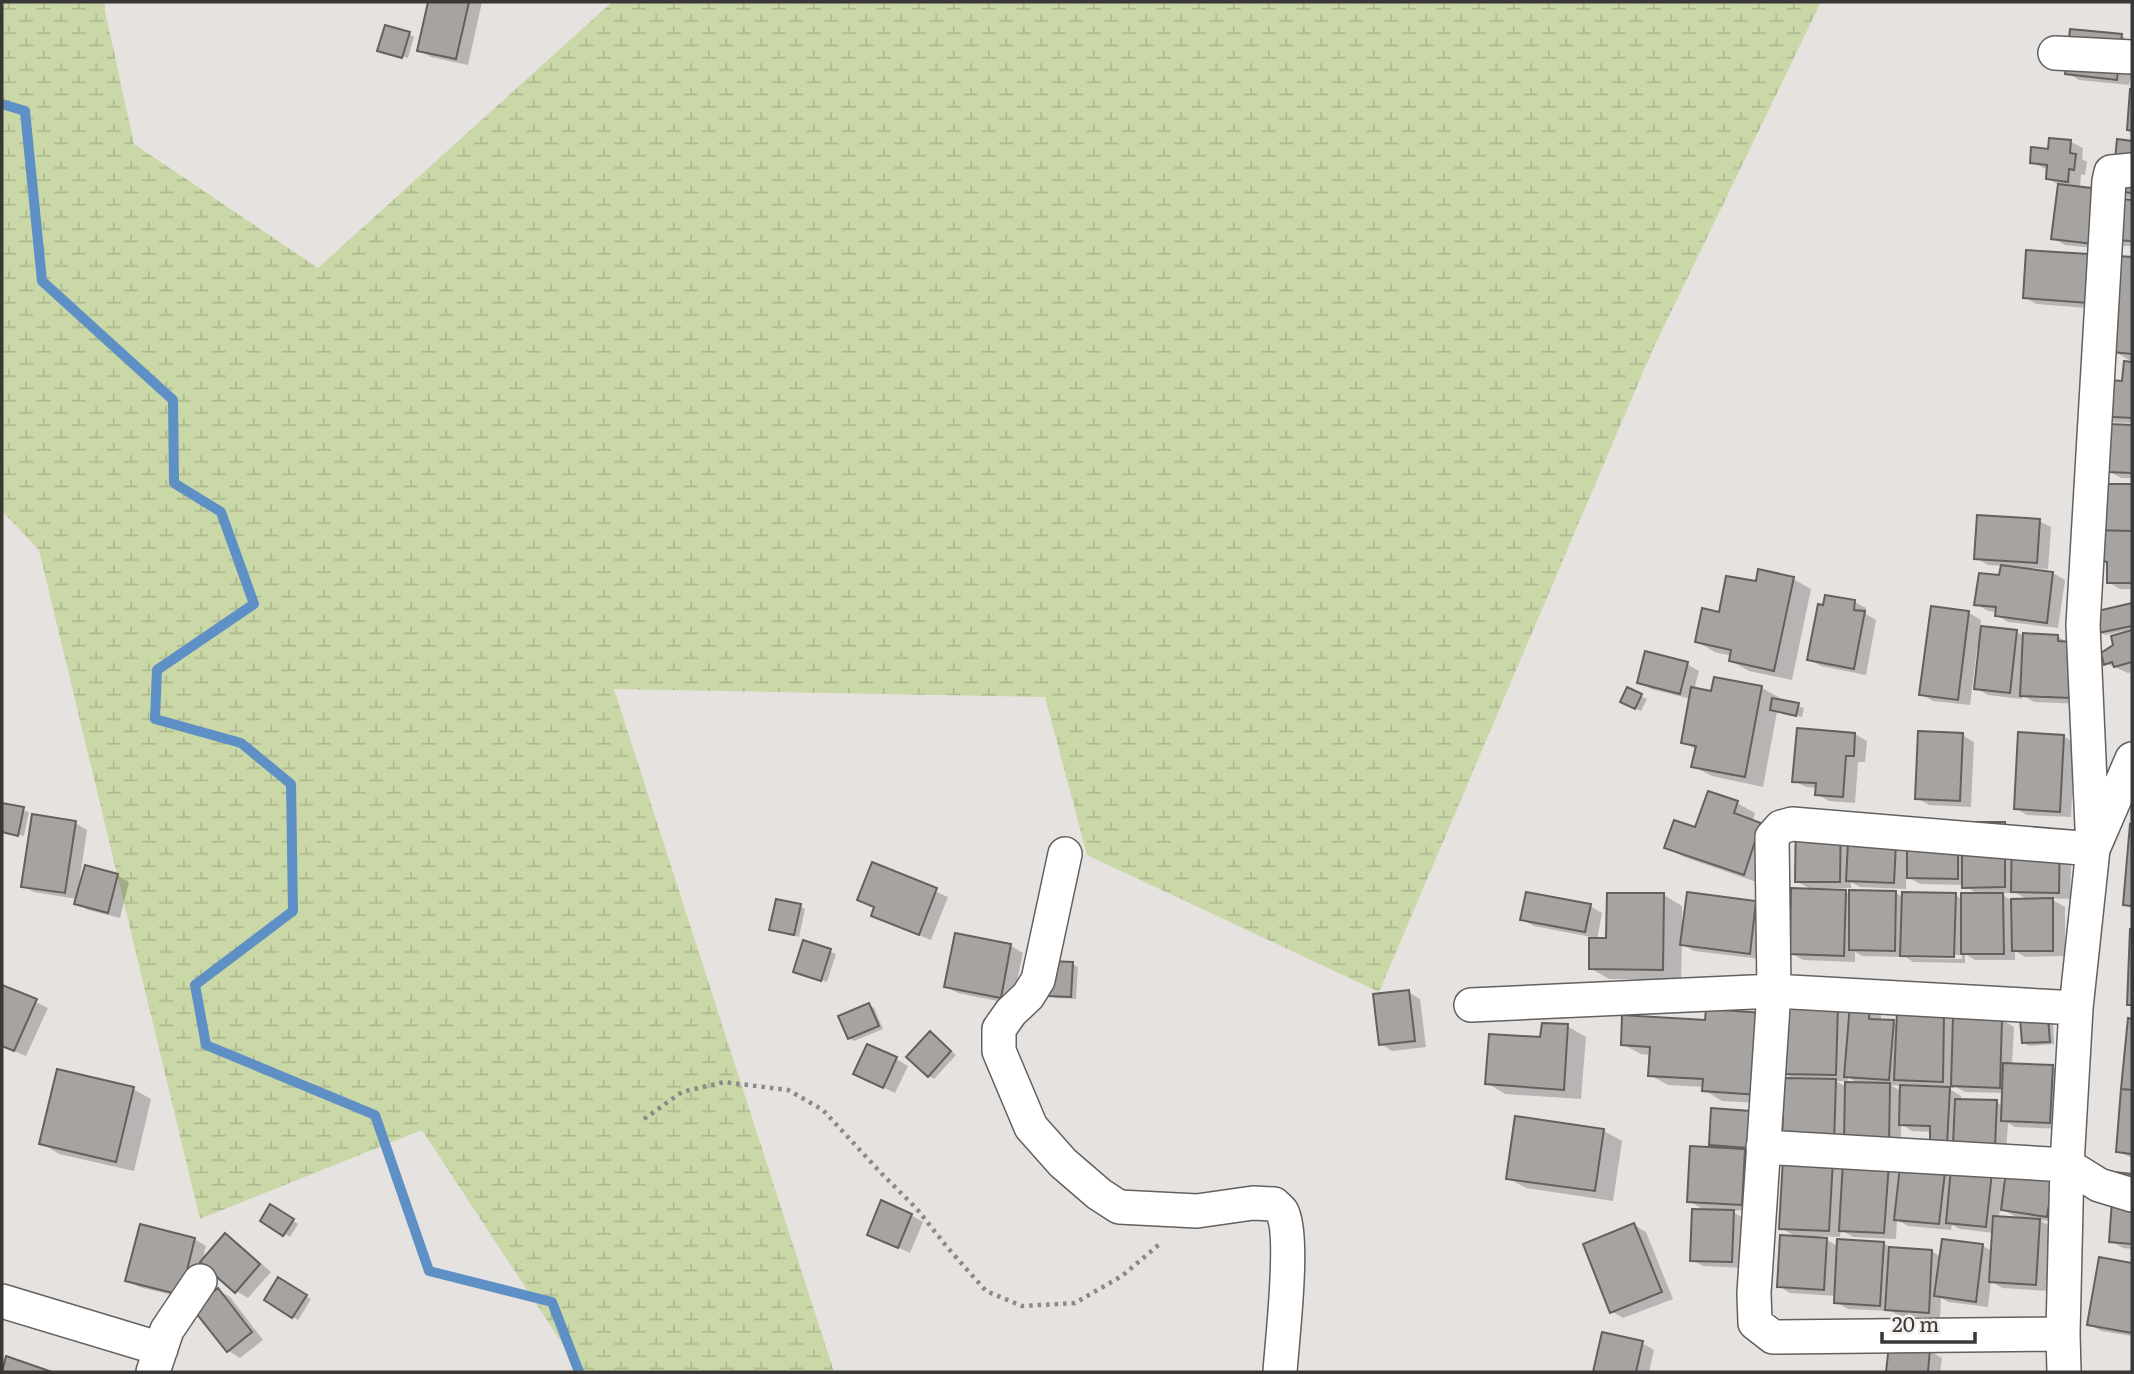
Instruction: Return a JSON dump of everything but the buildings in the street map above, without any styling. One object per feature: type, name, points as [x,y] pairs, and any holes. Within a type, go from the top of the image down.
[{"type":"street","points":[[2055,53],[2132,57]]},
{"type":"street","points":[[2064,1372],[2067,1165],[2076,1008],[2093,849],[2083,625],[2109,181],[2111,172],[2132,170]]},
{"type":"street","points":[[2093,849],[2132,759]]},
{"type":"street","points":[[2063,1334],[1773,1337],[1755,1323],[1754,1293],[1774,991],[1772,837],[1781,827],[1792,824],[2093,849]]},
{"type":"street","points":[[1065,854],[1038,980],[1028,996],[1011,1012],[999,1029],[999,1051],[1031,1127],[1063,1163],[1099,1194],[1119,1207],[1197,1211],[1252,1203],[1274,1204],[1282,1212],[1286,1231],[1287,1282],[1280,1372]]},
{"type":"street","points":[[1471,1005],[1774,991],[2076,1008]]},
{"type":"street","points":[[1763,1147],[2067,1165],[2099,1185],[2132,1195]]},
{"type":"street","points":[[2,1301],[157,1361],[167,1330],[200,1281]]},
{"type":"path","points":[[643,1119],[682,1092],[724,1082],[788,1090],[823,1110],[917,1209],[985,1291],[1022,1306],[1074,1303],[1122,1276],[1197,1211]]},
{"type":"green space","points":[[2,2],[105,2],[134,144],[318,268],[612,2],[1821,2],[1652,351],[1379,992],[1087,855],[1045,697],[614,689],[834,1372],[581,1372],[422,1130],[200,1219],[39,550],[2,511]]},
{"type":"waterway","points":[[2,104],[25,111],[42,281],[173,400],[174,483],[221,512],[254,604],[157,670],[155,719],[241,743],[291,784],[293,911],[195,985],[206,1045],[375,1115],[429,1271],[552,1302],[579,1372]]}]
